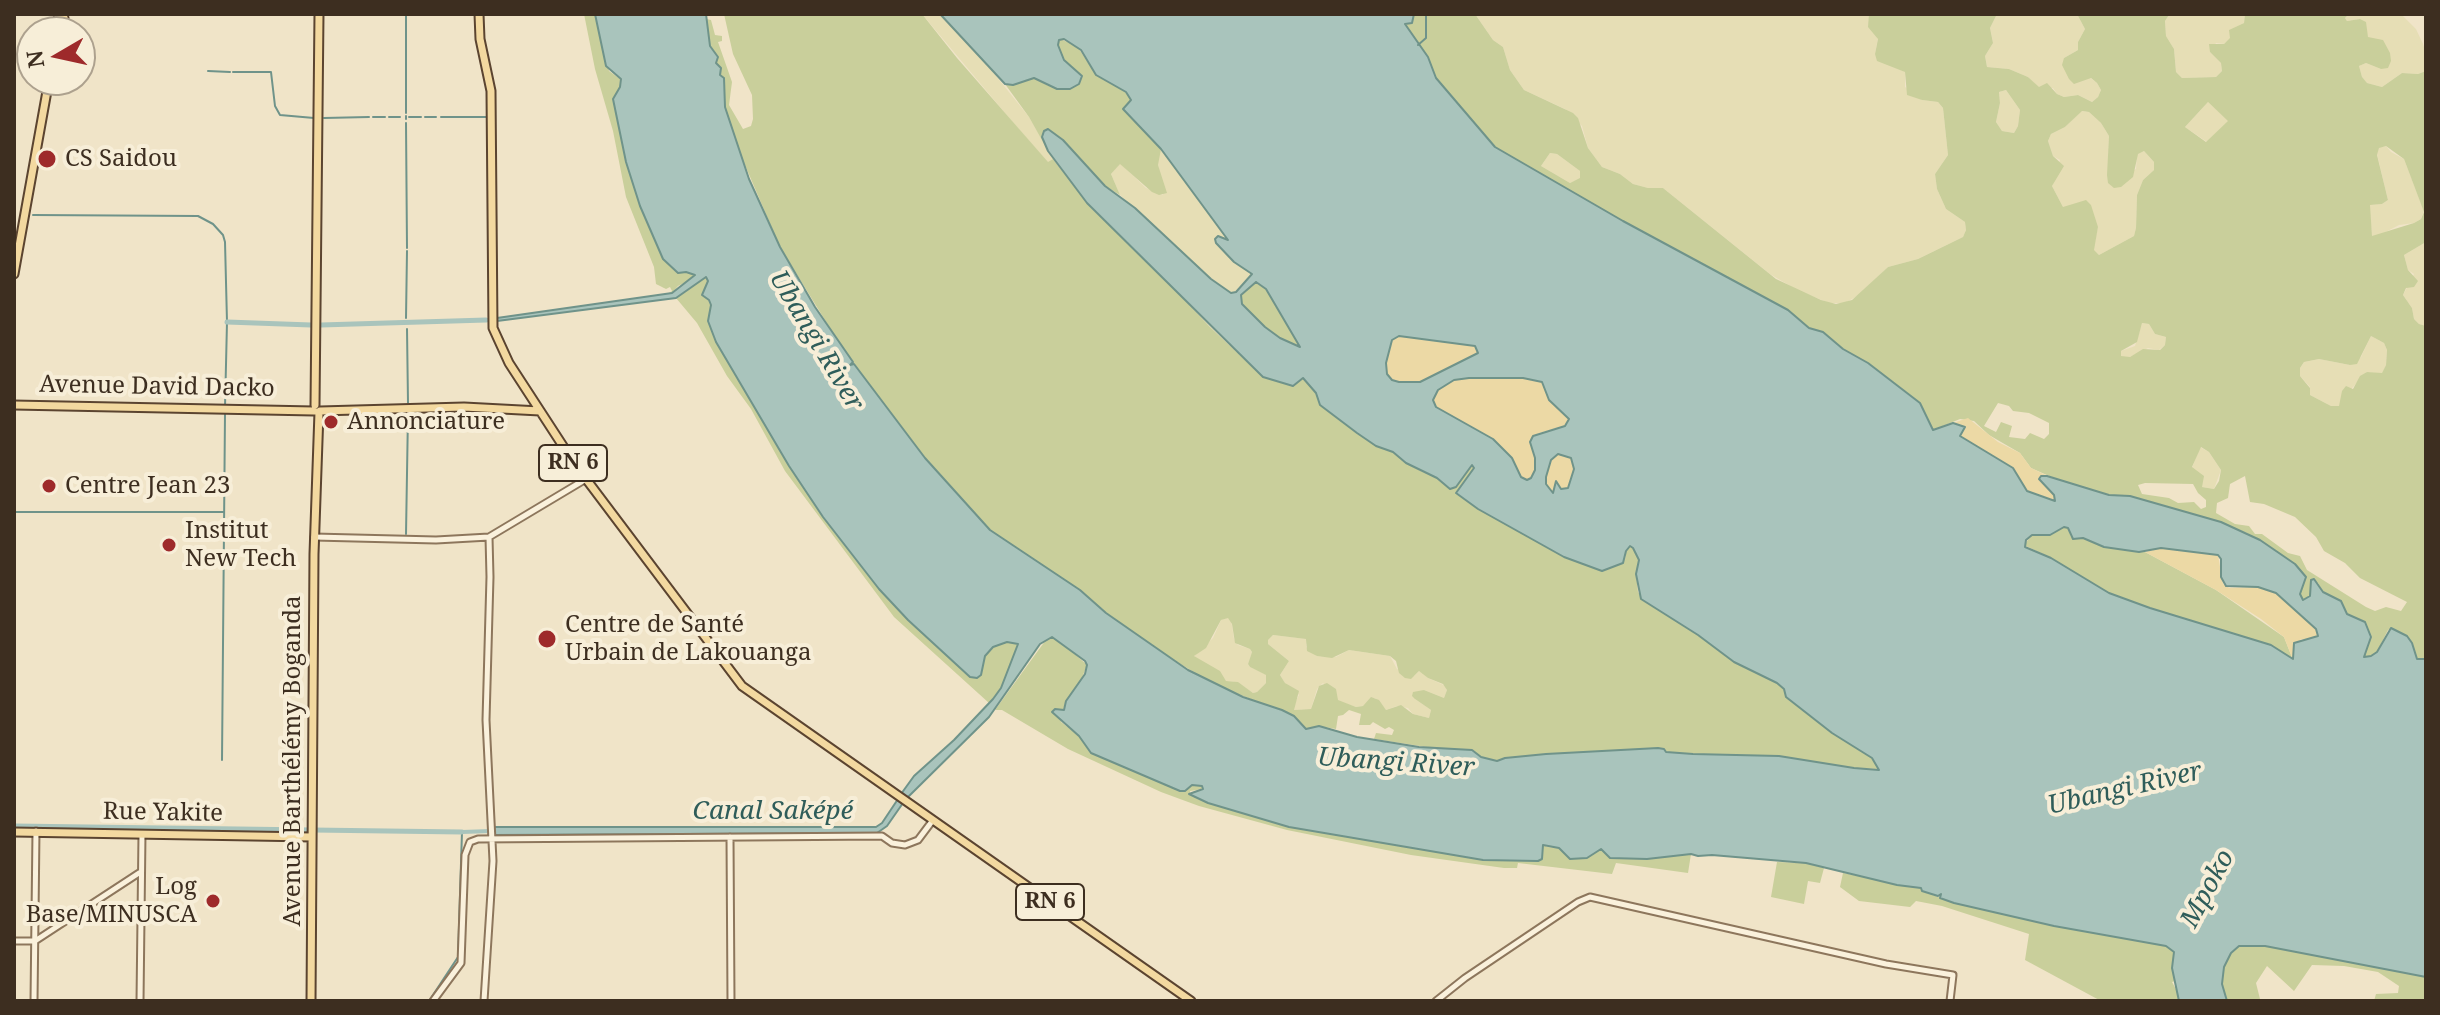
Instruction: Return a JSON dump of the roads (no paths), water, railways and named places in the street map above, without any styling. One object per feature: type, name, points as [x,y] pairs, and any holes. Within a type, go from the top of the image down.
[{"type":"main road","name":"Avenue Barthélémy Boganda","points":[[311,1001],[319,14]]},
{"type":"main road","name":"RN 6","points":[[479,14],[480,39],[491,91],[493,328],[509,363],[586,479],[742,686],[1191,1001]]},
{"type":"main road","points":[[14,274],[46,96]]},
{"type":"main road","points":[[521,408],[528,405],[530,396]]},
{"type":"main road","name":"Avenue David Dacko","points":[[14,405],[521,408],[540,411]]},
{"type":"main road","name":"Rue Yakite","points":[[14,832],[312,833]]},
{"type":"street","points":[[314,537],[436,540],[489,537],[586,479]]},
{"type":"street","points":[[484,1001],[493,838],[486,720],[489,537]]},
{"type":"street","points":[[433,1001],[461,963],[466,849],[470,842],[478,839],[882,836],[892,843],[905,845],[918,840],[933,820]]},
{"type":"street","points":[[34,1001],[36,831]]},
{"type":"street","points":[[140,1001],[142,833]]},
{"type":"street","points":[[730,837],[731,1001]]},
{"type":"street","points":[[14,941],[35,941],[140,872]]},
{"type":"street","points":[[1578,893],[1578,902]]},
{"type":"street","points":[[1436,1001],[1587,897],[1886,964],[1953,975],[1950,1001]]},
{"type":"water","points":[[595,14],[706,14],[710,46],[718,57],[716,63],[724,78],[725,107],[749,179],[780,247],[815,307],[853,362],[850,365],[854,364],[925,458],[990,530],[1080,590],[1106,613],[1188,670],[1243,697],[1294,716],[1306,729],[1319,726],[1357,737],[1419,747],[1472,750],[1481,757],[1497,761],[1546,754],[1658,748],[1666,752],[1693,754],[1779,756],[1879,770],[1872,758],[1832,733],[1786,697],[1784,689],[1777,683],[1734,662],[1641,599],[1636,574],[1639,560],[1630,546],[1623,563],[1602,571],[1564,557],[1478,509],[1456,493],[1474,468],[1472,465],[1456,487],[1450,489],[1437,478],[1357,433],[1320,405],[1316,393],[1303,378],[1293,386],[1263,377],[1087,203],[1048,151],[1042,137],[1048,129],[1063,140],[1105,186],[1135,208],[1211,279],[1231,293],[1236,292],[1252,274],[1234,262],[1216,243],[1218,236],[1228,240],[1161,149],[1123,109],[1131,100],[1126,92],[1096,75],[1081,50],[1064,39],[1059,40],[1058,45],[1064,60],[1082,76],[1079,84],[1070,89],[1057,89],[1034,78],[1013,85],[1005,84],[940,14],[1414,14],[1412,23],[1405,24],[1428,57],[1436,78],[1495,147],[1623,221],[1788,310],[1809,328],[1823,332],[1920,403],[1933,430],[1953,423],[1965,427],[1960,436],[2013,468],[2027,491],[2055,501],[2054,495],[2039,479],[2047,476],[2109,495],[2130,496],[2221,522],[2260,540],[2295,564],[2306,577],[2300,594],[2303,600],[2310,596],[2311,580],[2314,579],[2323,592],[2341,601],[2347,614],[2365,622],[2371,637],[2364,657],[2377,652],[2391,628],[2407,636],[2417,659],[2426,659],[2426,977],[2265,946],[2239,946],[2231,953],[2224,967],[2222,984],[2227,1001],[2179,1001],[2172,968],[2174,952],[2166,946],[2054,926],[1954,903],[1940,898],[1941,894],[1938,896],[1921,888],[1806,863],[1691,854],[1647,859],[1610,858],[1601,849],[1587,858],[1570,859],[1559,848],[1543,845],[1542,859],[1538,861],[1483,860],[1289,827],[1208,803],[1189,794],[1203,789],[1202,786],[1192,785],[1180,791],[1091,753],[1079,736],[1052,712],[1055,709],[1064,710],[1087,665],[1052,637],[1040,644],[989,717],[907,798],[901,794],[914,776],[954,740],[1001,688],[1018,644],[1007,642],[993,647],[985,656],[981,675],[970,677],[879,589],[823,517],[789,466],[716,342],[708,321],[711,305],[702,295],[708,281],[706,277],[676,298],[497,321],[497,318],[672,293],[695,275],[678,273],[663,259],[640,206],[626,162],[613,99],[621,79],[606,66]],"holes":[[[1256,282],[1266,289],[1300,347],[1265,327],[1242,304],[1241,295]],[[1399,336],[1475,346],[1478,353],[1420,382],[1399,382],[1387,374],[1386,363],[1392,340]],[[1523,378],[1542,382],[1549,400],[1569,419],[1565,426],[1533,436],[1530,442],[1535,470],[1531,478],[1521,477],[1512,458],[1493,439],[1436,407],[1433,400],[1438,390],[1454,380]],[[1558,454],[1571,458],[1574,469],[1568,488],[1561,489],[1556,481],[1553,493],[1546,484],[1551,460]],[[2064,527],[2068,528],[2073,539],[2083,538],[2104,547],[2139,552],[2161,548],[2218,555],[2221,559],[2221,577],[2226,586],[2258,587],[2276,593],[2316,629],[2318,636],[2294,643],[2293,659],[2271,645],[2109,593],[2051,558],[2025,547],[2026,540],[2032,535],[2050,535]]]},
{"type":"water","points":[[898,799],[903,803],[887,826],[877,833],[494,835],[494,827],[876,827]]},
{"type":"waterway","points":[[406,14],[406,113]]},
{"type":"waterway","points":[[1418,45],[1426,38],[1426,14]]},
{"type":"waterway","points":[[208,71],[230,72]]},
{"type":"waterway","points":[[233,72],[271,72],[275,106],[280,115],[314,118]]},
{"type":"waterway","points":[[324,118],[369,117]]},
{"type":"waterway","points":[[373,117],[385,117]]},
{"type":"waterway","points":[[389,117],[400,117]]},
{"type":"waterway","points":[[409,117],[421,117]]},
{"type":"waterway","points":[[425,117],[436,117]]},
{"type":"waterway","points":[[441,117],[489,117]]},
{"type":"waterway","points":[[406,123],[407,248]]},
{"type":"waterway","points":[[33,215],[198,216],[213,224],[225,242],[225,407]]},
{"type":"waterway","points":[[406,318],[407,251]]},
{"type":"waterway","points":[[321,325],[486,320]]},
{"type":"waterway","points":[[227,322],[311,325]]},
{"type":"waterway","points":[[407,329],[408,403]]},
{"type":"waterway","points":[[222,760],[225,413]]},
{"type":"waterway","points":[[406,534],[408,413]]},
{"type":"waterway","points":[[14,512],[224,512]]},
{"type":"waterway","points":[[14,826],[462,832]]},
{"type":"waterway","name":"Canal Saképé","points":[[462,832],[491,831]]},
{"type":"waterway","points":[[429,1001],[458,957],[462,832]]},
{"type":"place","name":"CS Saidou","points":[[47,159]]},
{"type":"place","name":"Annonciature","points":[[331,422]]},
{"type":"place","name":"Centre Jean 23","points":[[49,486]]},
{"type":"place","name":"Institut New Tech","points":[[169,545]]},
{"type":"place","name":"Centre de Santé Urbain de Lakouanga","points":[[547,639]]},
{"type":"place","name":"Log Base/MINUSCA","points":[[213,901]]},
{"type":"water label","name":"Ubangi River","points":[[816,341]]},
{"type":"water label","name":"Ubangi River","points":[[1396,763]]},
{"type":"water label","name":"Ubangi River","points":[[2125,789]]},
{"type":"water label","name":"Mpoko","points":[[2208,889]]}]
